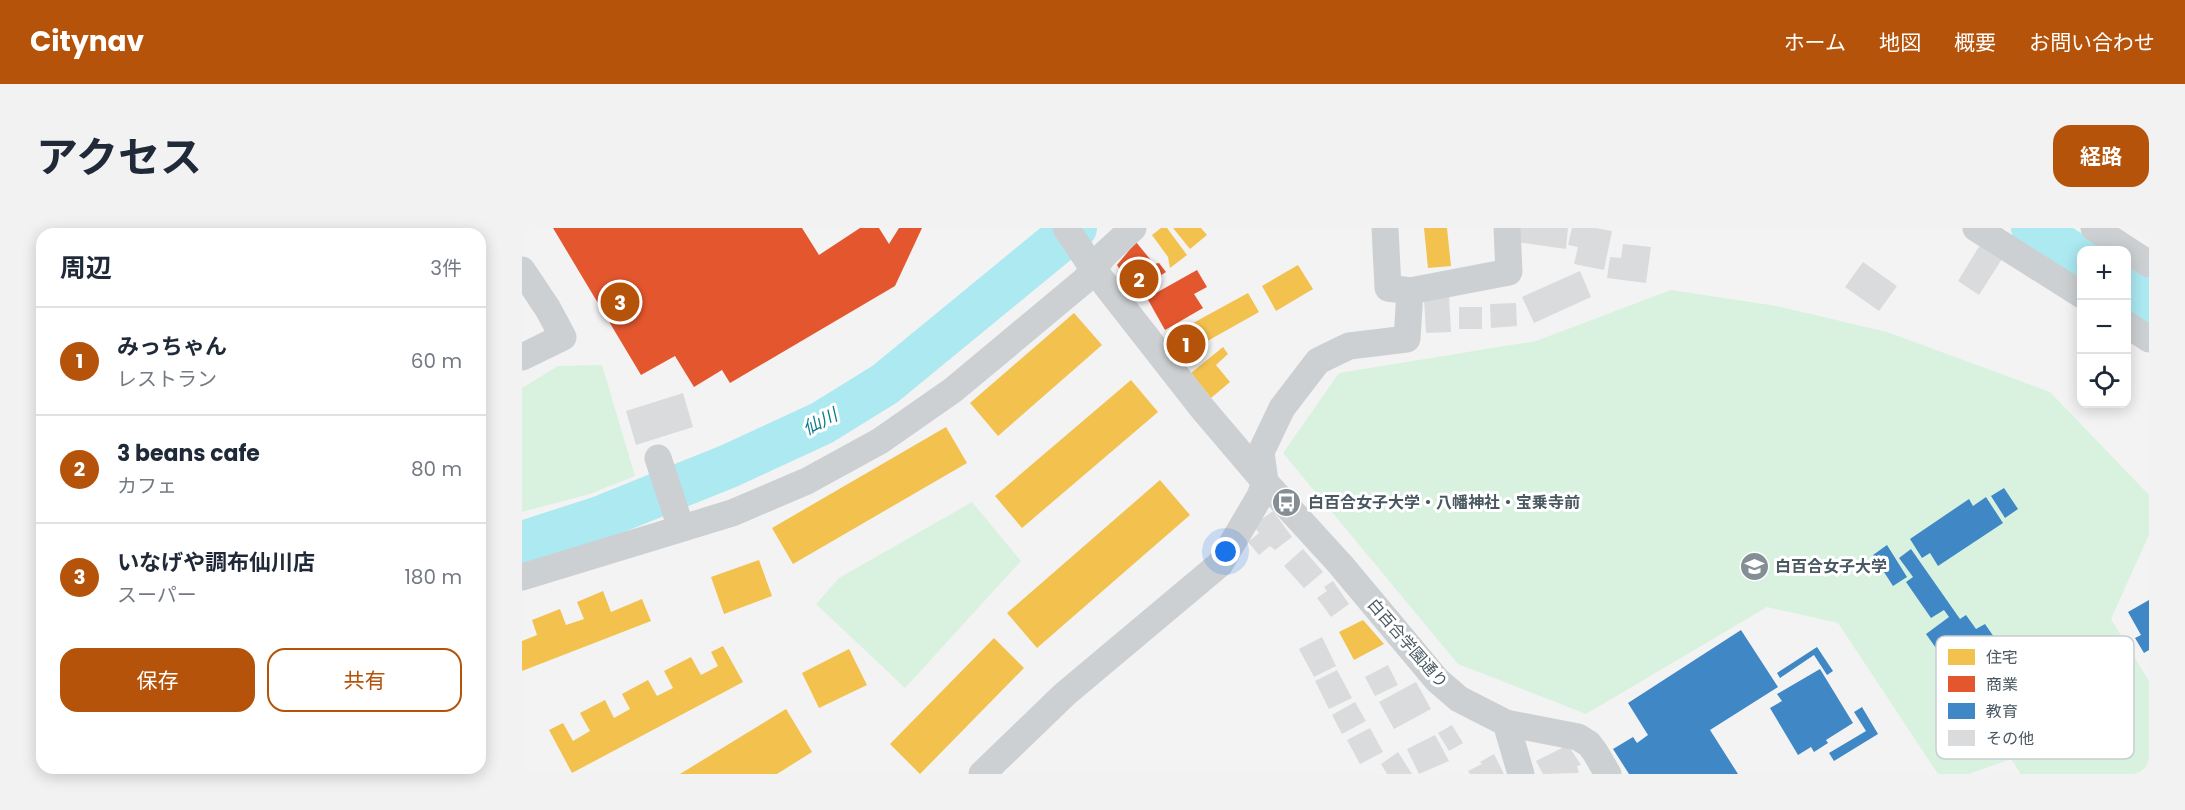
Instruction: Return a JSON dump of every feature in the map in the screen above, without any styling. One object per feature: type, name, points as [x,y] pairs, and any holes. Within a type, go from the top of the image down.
[{"type":"street","name":"白百合学園通り","points":[[1066,228],[1090,265],[1202,408],[1265,482],[1340,564],[1437,680],[1458,699],[1506,723],[1578,737],[1589,744],[1608,774]]},
{"type":"street","points":[[522,578],[678,519],[732,513],[807,481],[880,441],[953,390],[1085,280],[1090,265],[1133,228]]},
{"type":"street","points":[[1385,228],[1388,288],[1410,291],[1509,272],[1508,228]]},
{"type":"street","points":[[1976,228],[2077,292]]},
{"type":"street","points":[[2094,228],[2149,264]]},
{"type":"street","points":[[522,270],[548,309],[563,337],[522,357]]},
{"type":"street","points":[[982,774],[1073,687],[1220,564],[1260,496],[1265,482],[1261,452],[1282,408],[1318,361],[1350,346],[1407,339],[1410,291]]},
{"type":"street","points":[[2131,327],[2149,339]]},
{"type":"street","points":[[658,458],[678,519]]},
{"type":"street","points":[[1506,723],[1521,774]]},
{"type":"green space","name":"白百合女子大学","points":[[1671,290],[1777,306],[1887,332],[2050,392],[2149,495],[2149,535],[2111,619],[2121,636],[1936,636],[1936,759],[2011,759],[1969,774],[1938,774],[1838,623],[1767,607],[1586,714],[1458,664],[1283,453],[1339,373],[1536,341]]},
{"type":"green space","points":[[602,365],[635,476],[590,494],[522,512],[522,388],[558,366]]},
{"type":"green space","points":[[972,502],[1021,561],[905,688],[816,604],[839,578]]},
{"type":"green space","name":"白百合女子大学","points":[[2134,657],[2149,681],[2149,774],[2021,774],[2011,759],[2134,759]]},
{"type":"building: 住宅","points":[[1161,228],[1167,228],[1187,255],[1170,268],[1168,257],[1152,235]]},
{"type":"building: 住宅","points":[[1173,228],[1201,228],[1207,235],[1190,249]]},
{"type":"building: 住宅","points":[[1424,228],[1447,228],[1451,266],[1428,268]]},
{"type":"building: 住宅","points":[[1298,265],[1313,289],[1276,311],[1262,286]]},
{"type":"building: 住宅","points":[[1248,293],[1259,312],[1195,348],[1184,328]]},
{"type":"building: 住宅","points":[[1074,313],[1102,345],[998,436],[970,403]]},
{"type":"building: 住宅","points":[[1223,347],[1228,354],[1216,365],[1230,382],[1211,398],[1191,373]]},
{"type":"building: 住宅","points":[[1131,380],[1158,412],[1022,528],[995,496]]},
{"type":"building: 住宅","points":[[946,427],[967,463],[793,564],[772,528]]},
{"type":"building: 住宅","points":[[1160,480],[1190,515],[1037,648],[1007,613]]},
{"type":"building: 住宅","points":[[759,560],[772,596],[724,614],[711,577]]},
{"type":"building: 住宅","points":[[603,591],[611,612],[642,599],[651,621],[522,671],[522,641],[537,635],[532,620],[560,609],[566,625],[584,619],[577,602]]},
{"type":"building: 住宅","points":[[1363,620],[1384,644],[1354,660],[1339,632]]},
{"type":"building: 住宅","points":[[994,638],[1024,668],[920,774],[890,744]]},
{"type":"building: 住宅","points":[[723,646],[743,682],[572,773],[549,730],[563,723],[573,741],[590,731],[580,713],[605,700],[614,718],[630,709],[622,694],[648,680],[657,696],[673,688],[664,671],[691,657],[701,675],[718,666],[711,652]]},
{"type":"building: 住宅","points":[[849,649],[867,685],[819,708],[802,673]]},
{"type":"building: 住宅","points":[[786,709],[812,752],[777,774],[680,774]]},
{"type":"building: 商業","points":[[553,228],[802,228],[819,255],[860,228],[879,228],[889,244],[899,228],[922,228],[895,286],[730,383],[722,370],[694,387],[675,356],[641,375]]},
{"type":"building: 商業","points":[[1136,242],[1154,264],[1159,263],[1166,272],[1135,292],[1117,265]]},
{"type":"building: 商業","points":[[1197,270],[1207,287],[1194,294],[1203,308],[1165,330],[1147,298]]},
{"type":"building: 教育","points":[[2004,488],[2018,509],[2005,518],[1991,496]]},
{"type":"building: 教育","points":[[1986,497],[2003,523],[1938,566],[1930,553],[1922,558],[1910,539],[1969,499],[1973,506]]},
{"type":"building: 教育","points":[[1887,545],[1907,577],[1893,586],[1873,555]]},
{"type":"building: 教育","points":[[1911,549],[1960,619],[1966,615],[1976,629],[1985,624],[1993,636],[1936,636],[1936,648],[1926,634],[1949,617],[1944,610],[1931,618],[1906,582],[1913,577],[1899,558]]},
{"type":"building: 教育","points":[[2149,600],[2149,650],[2144,653],[2135,638],[2141,635],[2128,612]]},
{"type":"building: 教育","points":[[1741,630],[1778,687],[1710,730],[1738,774],[1629,774],[1613,749],[1633,737],[1637,743],[1648,735],[1628,703]]},
{"type":"building: 教育","points":[[1817,647],[1833,671],[1827,675],[1814,655],[1780,678],[1777,673]]},
{"type":"building: 教育","points":[[1820,669],[1853,723],[1826,740],[1828,743],[1814,752],[1811,747],[1798,755],[1770,708],[1782,701],[1777,694]]},
{"type":"building: 教育","points":[[1862,707],[1878,734],[1834,761],[1829,753],[1866,731],[1854,712]]},
{"type":"building: その他","points":[[1518,228],[1568,228],[1566,249],[1516,242]]},
{"type":"building: その他","points":[[1572,228],[1612,231],[1604,270],[1574,264],[1578,247],[1568,245]]},
{"type":"building: その他","points":[[1623,244],[1651,247],[1646,283],[1607,278],[1610,257],[1621,258]]},
{"type":"building: その他","points":[[1980,245],[2002,259],[1979,295],[1958,281]]},
{"type":"building: その他","points":[[1863,262],[1897,286],[1879,311],[1845,287]]},
{"type":"building: その他","points":[[1580,271],[1591,297],[1534,323],[1522,297]]},
{"type":"building: その他","points":[[1449,296],[1451,332],[1426,333],[1424,298]]},
{"type":"building: その他","points":[[1516,303],[1517,326],[1491,328],[1490,304]]},
{"type":"building: その他","points":[[1459,307],[1482,307],[1482,329],[1459,329]]},
{"type":"building: その他","points":[[683,393],[693,427],[636,445],[626,411]]},
{"type":"building: その他","points":[[1273,511],[1292,537],[1275,550],[1270,546],[1259,555],[1248,542],[1259,533],[1253,525]]},
{"type":"building: その他","points":[[1303,549],[1323,572],[1304,588],[1284,566]]},
{"type":"building: その他","points":[[1333,581],[1349,604],[1331,617],[1317,598],[1327,591],[1324,587]]},
{"type":"building: その他","points":[[1322,637],[1336,666],[1314,677],[1299,649]]},
{"type":"building: その他","points":[[1388,665],[1398,685],[1375,696],[1365,677]]},
{"type":"building: その他","points":[[1337,670],[1352,698],[1329,709],[1315,681]]},
{"type":"building: その他","points":[[1416,682],[1431,709],[1394,729],[1379,702]]},
{"type":"building: その他","points":[[1355,702],[1366,721],[1342,734],[1332,715]]},
{"type":"building: その他","points":[[1452,725],[1463,743],[1449,751],[1438,733]]},
{"type":"building: その他","points":[[1370,728],[1383,752],[1360,764],[1347,740]]},
{"type":"building: その他","points":[[1435,735],[1449,761],[1419,774],[1407,749]]},
{"type":"building: その他","points":[[1568,745],[1581,765],[1577,766],[1579,773],[1543,774],[1536,761]]},
{"type":"building: その他","points":[[1398,752],[1412,774],[1387,774],[1381,764]]},
{"type":"building: その他","points":[[1494,754],[1504,774],[1470,774],[1468,771],[1482,764],[1480,762]]},
{"type":"waterway","name":"仙川","points":[[522,543],[600,518],[729,466],[822,423],[885,384],[1075,228]]},
{"type":"waterway","name":"仙川","points":[[2033,228],[2077,257]]},
{"type":"waterway","name":"仙川","points":[[2131,292],[2149,304]]},
{"type":"place","name":"3 beans cafe","points":[[1139,279]]},
{"type":"place","name":"いなげや調布仙川店","points":[[620,302]]},
{"type":"place","name":"みっちゃん","points":[[1186,344]]},
{"type":"place","name":"白百合女子大学・八幡神社・宝乗寺前","points":[[1287,502]]},
{"type":"place","name":"白百合女子大学","points":[[1754,566]]}]
